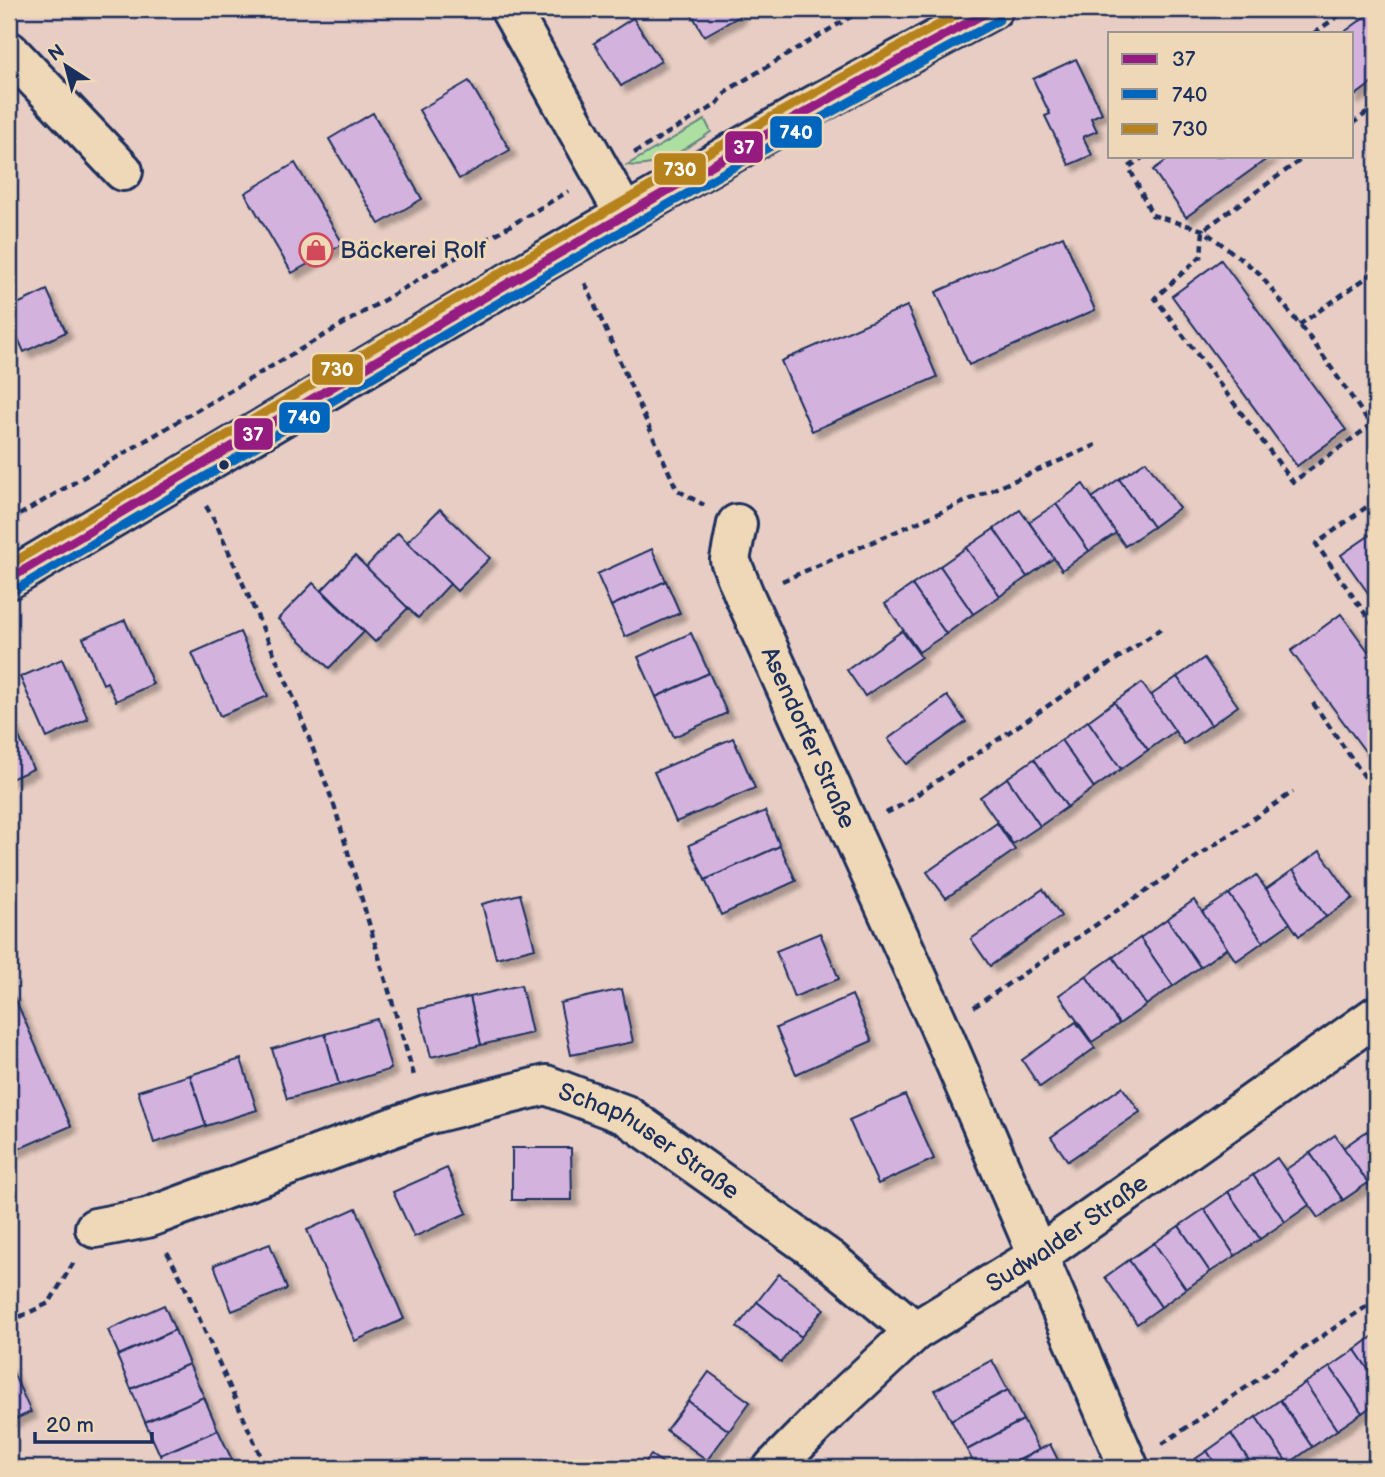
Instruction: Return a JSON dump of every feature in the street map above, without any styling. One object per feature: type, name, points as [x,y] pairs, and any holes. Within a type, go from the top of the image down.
[{"type":"street","points":[[510,9],[625,215]]},
{"type":"street","points":[[9,579],[567,248],[815,105],[993,9]]},
{"type":"street","points":[[9,51],[123,171]]},
{"type":"street","name":"Asendorfer Straße","points":[[737,524],[730,560],[745,597],[939,1025],[1129,1468]]},
{"type":"street","name":"Sudwalder Straße","points":[[773,1468],[829,1411],[915,1331],[1039,1255],[1376,1016]]},
{"type":"street","name":"Schaphuser Straße","points":[[95,1228],[147,1218],[426,1115],[546,1085],[626,1115],[830,1260],[915,1331]]},
{"type":"path","points":[[9,521],[716,105],[728,90],[852,16],[875,9]]},
{"type":"path","points":[[1115,9],[1132,19],[1181,9]]},
{"type":"path","points":[[1315,32],[1348,9]]},
{"type":"path","points":[[1354,122],[1376,106]]},
{"type":"path","points":[[1141,158],[1129,167],[1152,215],[1203,230],[1258,272],[1371,425],[1293,482],[1155,298],[1201,256],[1203,230],[1303,158]]},
{"type":"path","points":[[567,248],[677,490],[737,524]]},
{"type":"path","points":[[1299,325],[1376,271]]},
{"type":"path","points":[[745,597],[1096,445]]},
{"type":"path","points":[[186,472],[216,523],[295,701],[334,805],[426,1115]]},
{"type":"path","points":[[1376,500],[1316,544],[1376,629]]},
{"type":"path","points":[[851,831],[900,806],[1164,627]]},
{"type":"path","points":[[1313,703],[1376,793]]},
{"type":"path","points":[[939,1025],[987,1000],[1293,792]]},
{"type":"path","points":[[147,1218],[182,1280],[266,1468]]},
{"type":"path","points":[[9,1322],[49,1303],[95,1228]]},
{"type":"path","points":[[1129,1468],[1376,1300]]},
{"type":"green space","points":[[705,120],[711,132],[682,151],[650,164],[627,165]]},
{"type":"building","points":[[689,9],[736,9],[740,16],[704,36]]},
{"type":"building","points":[[1376,9],[1376,80],[1354,96],[1354,32],[1344,32]]},
{"type":"building","points":[[633,18],[661,61],[621,86],[594,43]]},
{"type":"building","points":[[1076,59],[1102,113],[1091,118],[1097,131],[1083,137],[1092,155],[1069,165],[1045,116],[1050,114],[1033,79]]},
{"type":"building","points":[[469,81],[510,150],[459,179],[419,110]]},
{"type":"building","points":[[373,113],[422,199],[379,224],[329,139]]},
{"type":"building","points":[[1170,158],[1268,158],[1186,217],[1153,170]]},
{"type":"building","points":[[295,163],[343,244],[292,273],[245,193]]},
{"type":"building","points":[[1063,236],[1095,310],[969,365],[936,292]]},
{"type":"building","points":[[1221,260],[1346,430],[1297,466],[1172,296]]},
{"type":"building","points":[[47,290],[66,332],[24,352],[9,318],[9,308]]},
{"type":"building","points":[[907,306],[937,377],[812,431],[781,361]]},
{"type":"building","points":[[1146,461],[1179,508],[1153,527],[1119,479]]},
{"type":"building","points":[[1119,479],[1153,527],[1125,546],[1092,498]]},
{"type":"building","points":[[1083,484],[1116,533],[1089,551],[1056,504]]},
{"type":"building","points":[[1056,504],[1089,551],[1062,570],[1029,522]]},
{"type":"building","points":[[440,509],[490,558],[457,591],[407,542]]},
{"type":"building","points":[[1020,510],[1054,558],[1027,577],[994,529]]},
{"type":"building","points":[[994,529],[1027,577],[1000,596],[966,548]]},
{"type":"building","points":[[1376,531],[1376,604],[1341,555]]},
{"type":"building","points":[[398,533],[450,584],[418,618],[366,567]]},
{"type":"building","points":[[966,548],[1000,596],[973,614],[940,566]]},
{"type":"building","points":[[652,549],[666,581],[611,606],[597,574]]},
{"type":"building","points":[[355,556],[408,608],[375,642],[322,590]]},
{"type":"building","points":[[940,566],[973,614],[946,634],[912,585]]},
{"type":"building","points":[[666,581],[680,613],[625,637],[611,606]]},
{"type":"building","points":[[313,583],[364,632],[329,668],[278,619]]},
{"type":"building","points":[[912,585],[946,634],[919,652],[885,604]]},
{"type":"building","points":[[1341,614],[1376,662],[1376,766],[1291,651]]},
{"type":"building","points":[[125,620],[153,684],[116,701],[107,682],[103,684],[83,638]]},
{"type":"building","points":[[902,631],[921,657],[865,696],[847,670]]},
{"type":"building","points":[[240,632],[268,696],[220,716],[192,653]]},
{"type":"building","points":[[691,633],[709,673],[656,697],[638,657]]},
{"type":"building","points":[[1204,658],[1238,706],[1211,725],[1177,677]]},
{"type":"building","points":[[62,659],[88,719],[47,738],[20,677]]},
{"type":"building","points":[[709,673],[727,713],[674,737],[656,697]]},
{"type":"building","points":[[1177,677],[1211,725],[1184,744],[1150,696]]},
{"type":"building","points":[[1142,683],[1175,731],[1148,750],[1114,702]]},
{"type":"building","points":[[947,696],[966,722],[907,764],[888,739]]},
{"type":"building","points":[[1114,702],[1148,750],[1121,769],[1088,721]]},
{"type":"building","points":[[9,714],[33,769],[9,780]]},
{"type":"building","points":[[1088,721],[1121,769],[1094,788],[1061,740]]},
{"type":"building","points":[[733,738],[755,788],[676,822],[654,772]]},
{"type":"building","points":[[1061,740],[1094,788],[1067,807],[1034,759]]},
{"type":"building","points":[[1034,759],[1067,807],[1040,826],[1007,778]]},
{"type":"building","points":[[1007,778],[1040,826],[1013,844],[980,797]]},
{"type":"building","points":[[765,811],[780,846],[705,880],[689,845]]},
{"type":"building","points":[[997,823],[1015,850],[946,898],[927,872]]},
{"type":"building","points":[[780,846],[796,881],[721,915],[705,880]]},
{"type":"building","points":[[1320,851],[1353,898],[1326,917],[1293,870]]},
{"type":"building","points":[[1293,870],[1326,917],[1299,936],[1266,889]]},
{"type":"building","points":[[1256,875],[1290,923],[1263,942],[1229,894]]},
{"type":"building","points":[[1043,889],[1061,916],[990,966],[971,939]]},
{"type":"building","points":[[520,894],[535,948],[496,958],[482,904]]},
{"type":"building","points":[[1229,894],[1263,942],[1236,961],[1202,912]]},
{"type":"building","points":[[1194,900],[1227,948],[1200,967],[1167,919]]},
{"type":"building","points":[[1167,919],[1200,967],[1173,986],[1140,938]]},
{"type":"building","points":[[820,933],[839,979],[794,997],[776,951]]},
{"type":"building","points":[[1140,938],[1173,986],[1146,1005],[1113,957]]},
{"type":"building","points":[[1113,957],[1146,1005],[1119,1024],[1086,976]]},
{"type":"building","points":[[1086,976],[1119,1024],[1092,1042],[1059,995]]},
{"type":"building","points":[[521,985],[532,1033],[481,1045],[470,997]]},
{"type":"building","points":[[622,989],[633,1042],[571,1055],[560,1003]]},
{"type":"building","points":[[13,994],[71,1126],[9,1153],[9,996]]},
{"type":"building","points":[[852,995],[872,1041],[796,1074],[776,1028]]},
{"type":"building","points":[[470,997],[481,1045],[431,1057],[419,1009]]},
{"type":"building","points":[[377,1019],[391,1069],[339,1085],[325,1034]]},
{"type":"building","points":[[1076,1022],[1095,1048],[1040,1087],[1022,1060]]},
{"type":"building","points":[[325,1034],[339,1085],[287,1099],[272,1049]]},
{"type":"building","points":[[241,1059],[257,1110],[206,1126],[190,1075]]},
{"type":"building","points":[[190,1075],[206,1126],[154,1143],[138,1091]]},
{"type":"building","points":[[1122,1087],[1140,1112],[1068,1161],[1051,1137]]},
{"type":"building","points":[[905,1095],[934,1159],[878,1184],[849,1120]]},
{"type":"building","points":[[1376,1125],[1376,1145],[1367,1131]]},
{"type":"building","points":[[1367,1131],[1376,1145],[1376,1196],[1343,1148]]},
{"type":"building","points":[[1335,1135],[1368,1183],[1343,1200],[1310,1153]]},
{"type":"building","points":[[512,1148],[571,1148],[572,1200],[512,1200]]},
{"type":"building","points":[[1310,1153],[1343,1200],[1318,1218],[1285,1170]]},
{"type":"building","points":[[1277,1158],[1309,1205],[1285,1222],[1253,1175]]},
{"type":"building","points":[[447,1168],[467,1213],[414,1237],[393,1192]]},
{"type":"building","points":[[1253,1175],[1285,1222],[1260,1239],[1228,1192]]},
{"type":"building","points":[[1228,1192],[1260,1239],[1235,1256],[1204,1209]]},
{"type":"building","points":[[356,1208],[404,1319],[355,1341],[307,1230]]},
{"type":"building","points":[[1204,1209],[1235,1256],[1210,1272],[1179,1226]]},
{"type":"building","points":[[1179,1226],[1210,1272],[1186,1289],[1154,1243]]},
{"type":"building","points":[[1154,1243],[1186,1289],[1161,1307],[1129,1260]]},
{"type":"building","points":[[270,1244],[287,1289],[232,1311],[214,1265]]},
{"type":"building","points":[[1129,1260],[1161,1307],[1137,1324],[1105,1277]]},
{"type":"building","points":[[779,1274],[824,1309],[801,1337],[757,1302]]},
{"type":"building","points":[[757,1302],[801,1337],[781,1362],[737,1327]]},
{"type":"building","points":[[164,1305],[175,1330],[119,1355],[108,1330]]},
{"type":"building","points":[[175,1330],[189,1364],[131,1389],[117,1356]]},
{"type":"building","points":[[1376,1334],[1376,1381],[1355,1350]]},
{"type":"building","points":[[1355,1350],[1376,1381],[1376,1403],[1362,1413],[1330,1367]]},
{"type":"building","points":[[992,1360],[1008,1390],[951,1420],[935,1390]]},
{"type":"building","points":[[9,1364],[31,1412],[9,1422]]},
{"type":"building","points":[[189,1364],[204,1397],[145,1422],[131,1389]]},
{"type":"building","points":[[1330,1367],[1362,1413],[1337,1430],[1305,1383]]},
{"type":"building","points":[[709,1372],[750,1402],[729,1431],[688,1401]]},
{"type":"building","points":[[1305,1383],[1337,1430],[1312,1447],[1280,1400]]},
{"type":"building","points":[[1008,1390],[1023,1420],[967,1450],[951,1420]]},
{"type":"building","points":[[204,1397],[218,1430],[160,1455],[145,1422]]},
{"type":"building","points":[[1280,1400],[1312,1447],[1288,1464],[1256,1417]]},
{"type":"building","points":[[688,1401],[729,1431],[707,1460],[666,1430]]},
{"type":"building","points":[[1256,1417],[1288,1464],[1281,1468],[1254,1468],[1231,1434]]},
{"type":"building","points":[[1023,1420],[1039,1450],[1004,1468],[976,1468],[967,1450]]},
{"type":"building","points":[[218,1430],[233,1462],[220,1468],[165,1468],[160,1455]]},
{"type":"building","points":[[1231,1434],[1254,1468],[1218,1468],[1207,1451]]},
{"type":"building","points":[[1050,1444],[1062,1468],[1004,1468],[1039,1450]]},
{"type":"building","points":[[1207,1451],[1218,1468],[1182,1468]]},
{"type":"building","points":[[651,1455],[670,1468],[641,1468]]},
{"type":"transit line","name":"730","points":[[9,565],[605,212],[968,9]]},
{"type":"transit line","name":"37","points":[[9,579],[621,218],[993,9]]},
{"type":"transit line","name":"740","points":[[15,590],[627,228],[999,20]]},
{"type":"place","name":"Bäckerei Rolf","points":[[316,250]]}]
